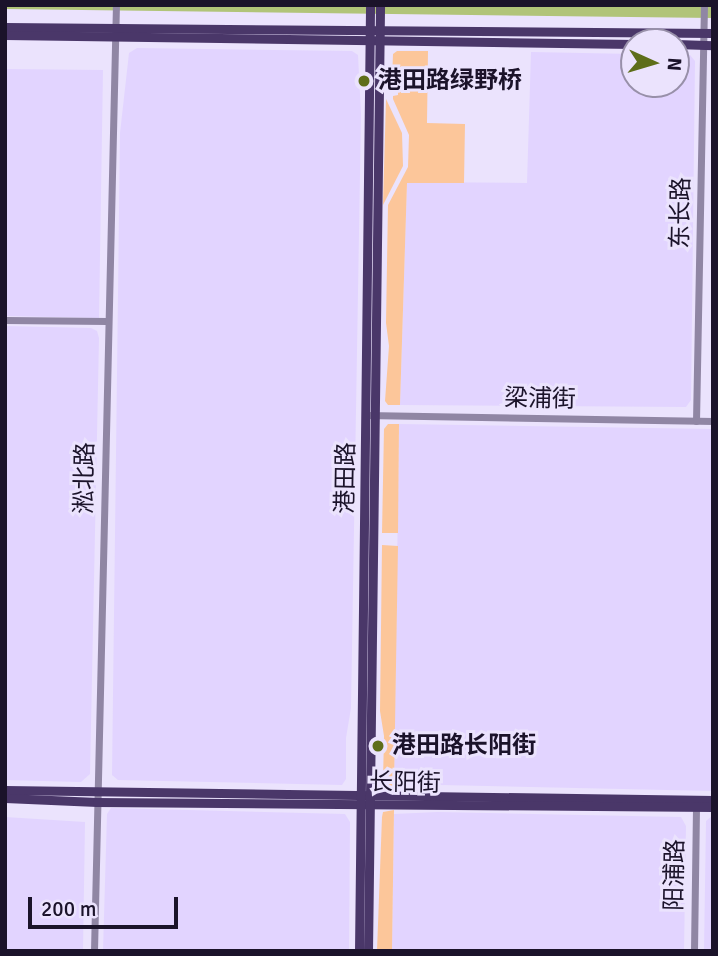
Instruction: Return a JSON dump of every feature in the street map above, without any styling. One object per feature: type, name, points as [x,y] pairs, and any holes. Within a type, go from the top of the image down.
[{"type":"main road","name":"港田路","points":[[368,951],[366,798],[375,9]]},
{"type":"main road","points":[[5,27],[114,33]]},
{"type":"main road","points":[[5,35],[708,33]]},
{"type":"main road","points":[[375,35],[620,44]]},
{"type":"main road","points":[[690,44],[708,45]]},
{"type":"main road","points":[[5,790],[97,797]]},
{"type":"main road","points":[[5,798],[97,797]]},
{"type":"main road","name":"长阳街","points":[[97,797],[696,803],[713,800]]},
{"type":"main road","name":"港田路","points":[[359,951],[366,798]]},
{"type":"main road","name":"长阳街","points":[[696,803],[713,807]]},
{"type":"street","name":"东长路","points":[[696,421],[708,45],[708,33],[703,20],[704,5]]},
{"type":"street","name":"淞北路","points":[[94,951],[116,8]]},
{"type":"street","points":[[5,320],[107,321]]},
{"type":"street","name":"梁浦街","points":[[371,415],[713,421]]},
{"type":"street","name":"阳浦路","points":[[694,951],[696,803]]},
{"type":"shaded area","points":[[5,5],[713,5],[713,18],[5,9]]},
{"type":"shaded area","points":[[137,48],[352,51],[358,55],[361,114],[351,708],[346,738],[346,779],[342,785],[118,780],[112,775],[120,133],[129,53]]},
{"type":"shaded area","points":[[397,51],[428,51],[427,123],[465,124],[464,183],[407,183],[400,405],[388,405],[385,401],[389,346],[386,323],[388,205],[408,167],[409,135],[393,99],[393,96],[398,95],[398,81],[392,80],[393,54]]},
{"type":"shaded area","points":[[531,52],[620,54],[620,98],[690,98],[690,55],[695,61],[691,400],[686,407],[400,405],[407,182],[527,183]]},
{"type":"shaded area","points":[[5,69],[103,70],[99,318],[5,316]]},
{"type":"shaded area","points":[[386,99],[402,133],[403,166],[383,205]]},
{"type":"shaded area","points":[[5,326],[91,328],[97,331],[99,338],[90,774],[81,782],[5,780]]},
{"type":"shaded area","points":[[388,424],[399,424],[398,533],[382,533],[384,429]]},
{"type":"shaded area","points":[[399,424],[713,429],[713,791],[394,784]]},
{"type":"shaded area","points":[[382,545],[398,546],[394,786],[386,785],[383,780],[384,736],[380,711]]},
{"type":"shaded area","points":[[111,808],[345,814],[350,822],[349,951],[103,951],[107,814]]},
{"type":"shaded area","points":[[394,810],[392,951],[377,951],[382,817],[383,812]]},
{"type":"shaded area","points":[[438,812],[681,817],[686,826],[684,951],[392,951],[394,814]]},
{"type":"shaded area","points":[[713,815],[713,951],[704,951],[706,821]]},
{"type":"shaded area","points":[[5,817],[85,822],[83,951],[5,951]]},
{"type":"place","name":"港田路绿野桥","points":[[364,81]]},
{"type":"place","name":"港田路长阳街","points":[[378,746]]}]
